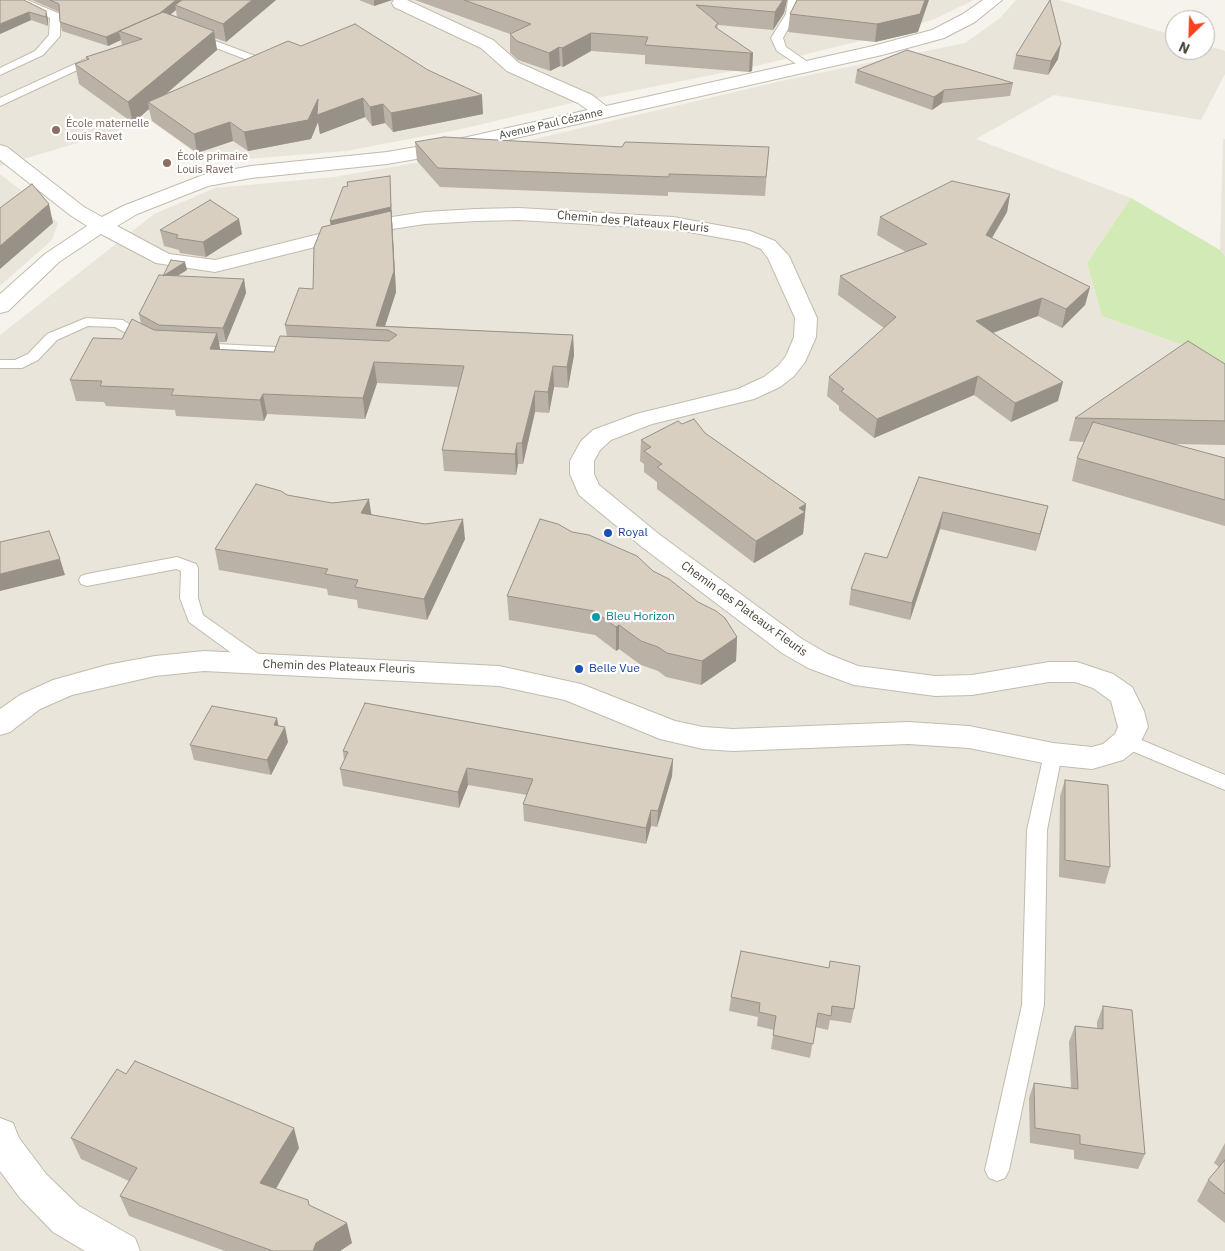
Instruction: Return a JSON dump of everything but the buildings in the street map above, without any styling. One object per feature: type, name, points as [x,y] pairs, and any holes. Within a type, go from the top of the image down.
[{"type":"street","name":"Avenue Paul Cézanne","points":[[0,306],[52,258],[78,239],[130,210],[176,190],[223,176],[387,158],[445,148],[808,67],[938,34],[969,18],[994,0]]},
{"type":"street","name":"Avenue Paul Cézanne","points":[[400,3],[487,44],[513,67],[585,99],[603,113]]},
{"type":"street","name":"Chemin des Plateaux Fleuris","points":[[0,150],[77,211],[139,248],[163,259],[215,266],[379,225],[425,218],[476,215],[528,214],[673,223],[735,233],[768,245],[778,256],[806,318],[805,337],[797,357],[786,371],[772,382],[746,394],[644,419],[602,435],[590,446],[582,461],[582,474],[588,489],[651,541],[792,646],[818,661],[854,675],[894,682],[936,686],[972,685],[1049,672],[1077,672],[1103,681],[1122,694],[1130,711],[1133,727],[1127,741],[1113,752],[1092,758],[1053,754],[969,737],[908,733],[733,740],[702,738],[670,730],[570,691],[532,682],[453,672],[204,661],[156,666],[107,675],[64,687],[30,702],[0,724]]},
{"type":"street","points":[[0,1135],[4,1147],[33,1186],[66,1219],[121,1251]]},
{"type":"lane","points":[[0,72],[39,54],[54,36],[56,16],[26,1],[18,0]]},
{"type":"lane","points":[[793,0],[791,14],[778,38],[781,49],[808,67]]},
{"type":"lane","points":[[184,32],[262,62]]},
{"type":"lane","points":[[0,102],[105,54]]},
{"type":"lane","points":[[0,364],[17,365],[33,357],[52,337],[86,322],[118,323],[159,345]]},
{"type":"lane","points":[[178,346],[313,352]]},
{"type":"lane","points":[[88,580],[177,563],[190,568],[189,598],[195,618],[258,663]]},
{"type":"lane","points":[[1127,741],[1225,783]]},
{"type":"lane","points":[[997,1170],[1033,1005],[1037,830],[1053,754]]},
{"type":"shaded area","points":[[0,0],[974,0],[935,19],[881,36],[752,67],[572,103],[457,130],[346,151],[208,162],[151,121],[0,166]]},
{"type":"shaded area","points":[[1016,0],[1059,0],[1165,33],[1165,60],[1215,60],[1215,48],[1225,51],[1225,74],[1201,120],[1054,95],[976,139],[1131,198],[1087,263],[1102,316],[1213,356],[1225,370],[1225,1251],[0,1251],[0,335],[154,214],[215,188],[334,177],[479,152],[790,79],[965,43],[1000,18]]},
{"type":"shaded area","points":[[1223,139],[1225,139],[1225,256],[1220,250]]},
{"type":"shaded area","points":[[0,174],[39,204],[58,223],[52,240],[0,286]]},
{"type":"green space","points":[[1131,198],[1220,250],[1225,256],[1225,370],[1213,356],[1102,316],[1087,263]]},
{"type":"place","name":"École maternelle Louis Ravet","points":[[56,130]]},
{"type":"place","name":"École primaire Louis Ravet","points":[[167,163]]},
{"type":"place","name":"Royal","points":[[608,533]]},
{"type":"place","name":"Bleu Horizon","points":[[596,617]]},
{"type":"place","name":"Belle Vue","points":[[579,669]]}]
